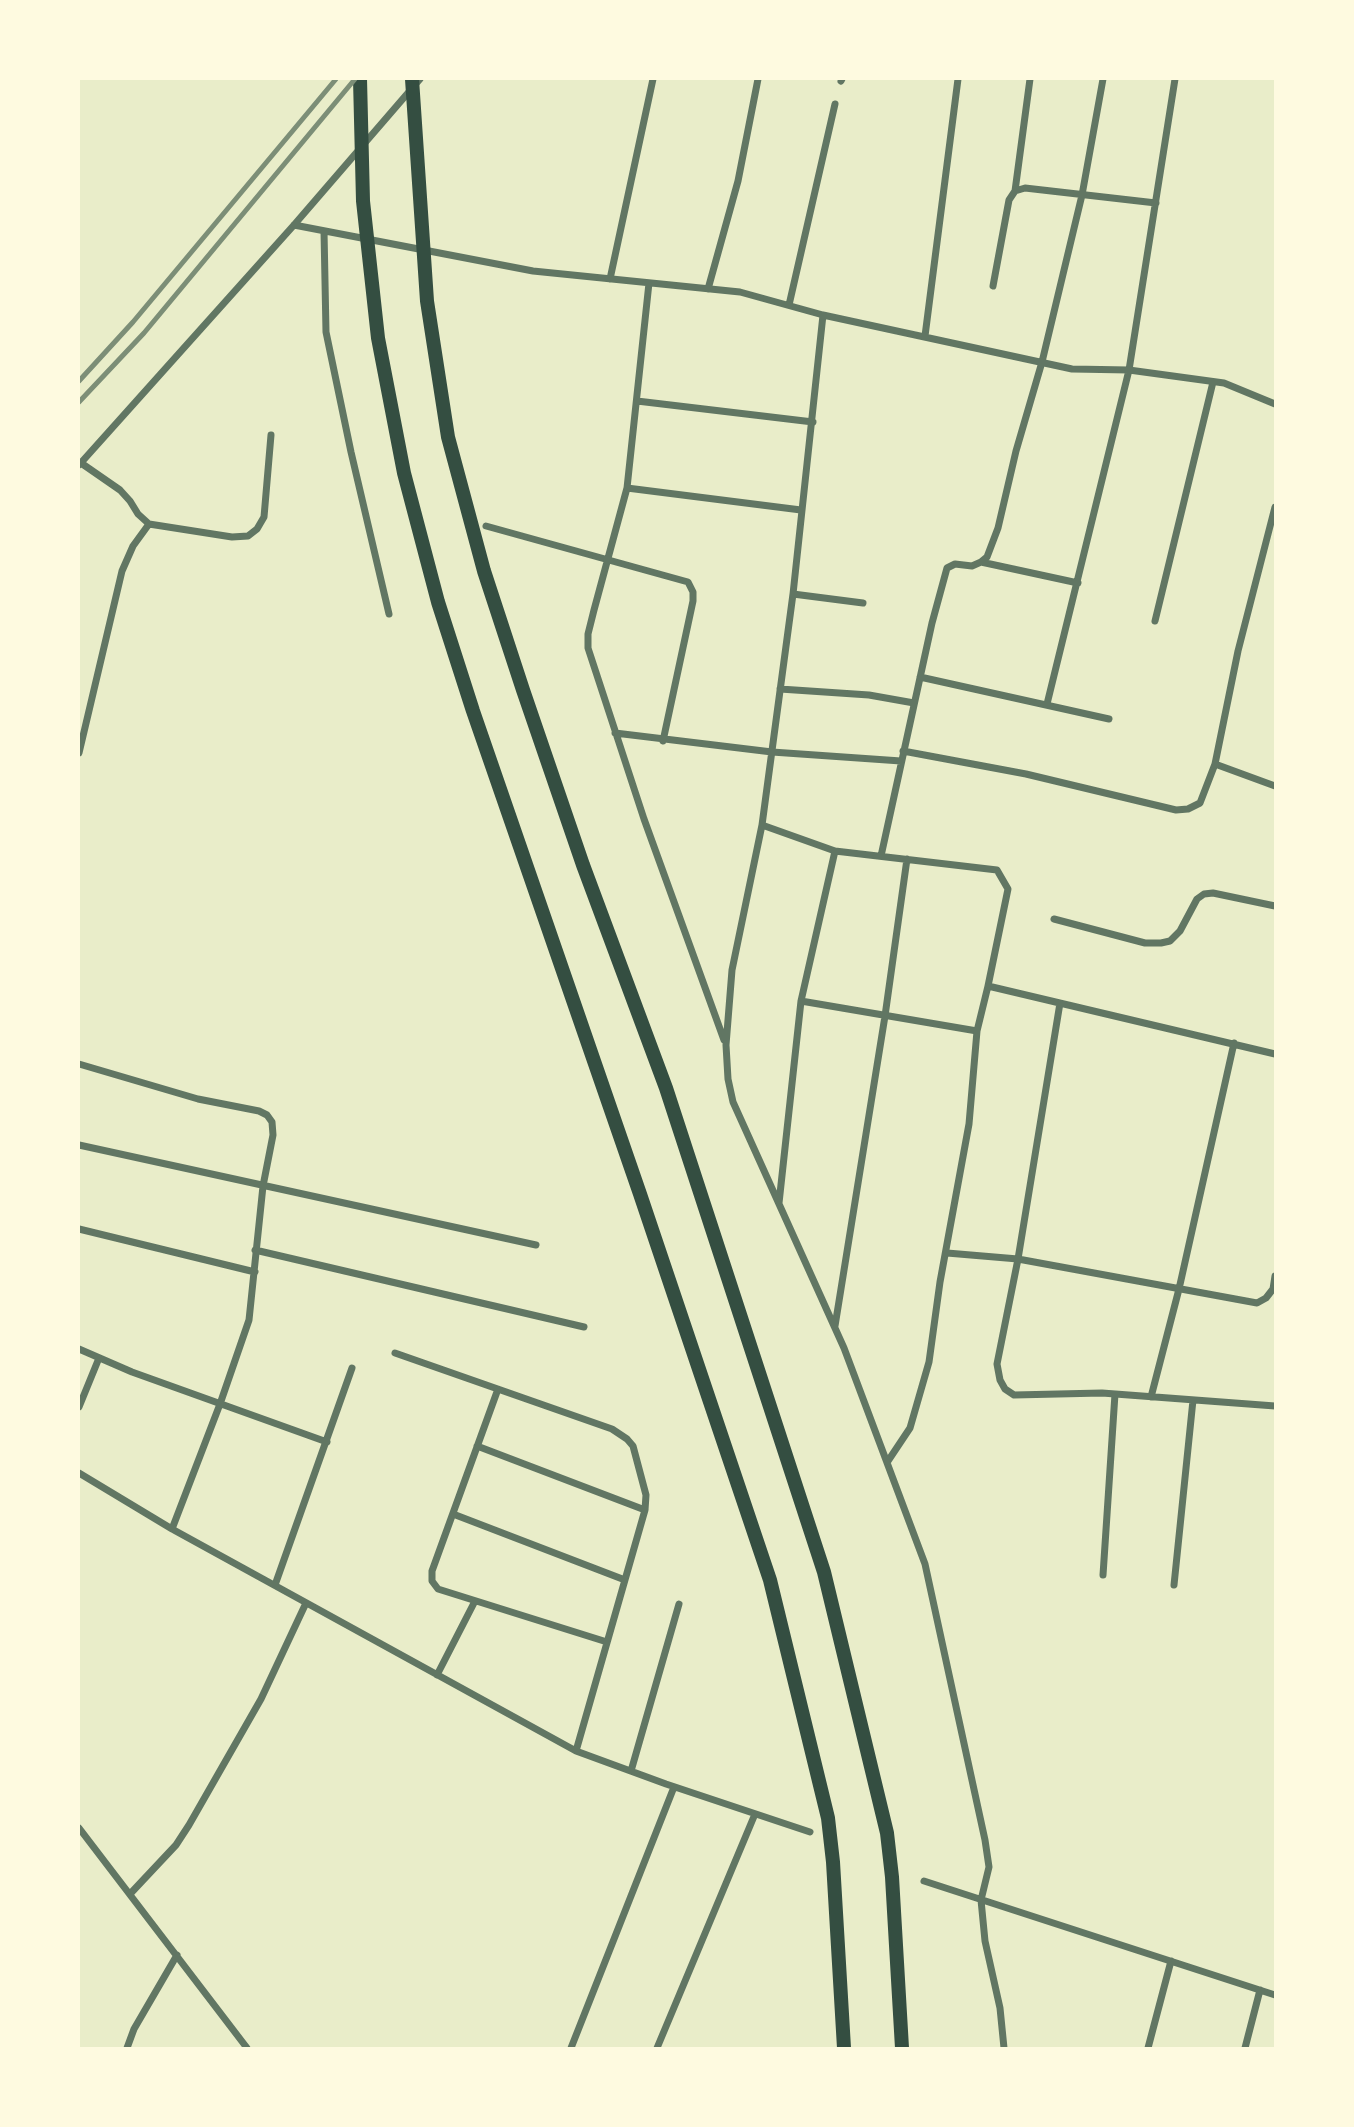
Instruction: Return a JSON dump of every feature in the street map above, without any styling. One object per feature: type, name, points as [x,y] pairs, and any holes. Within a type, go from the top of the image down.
[{"type":"highway","points":[[360,79],[363,201],[376,325],[404,473],[438,602],[770,1580],[828,1818],[844,2048]]},
{"type":"highway","points":[[412,79],[427,301],[448,437],[484,571],[583,865],[666,1088],[824,1572],[887,1833],[902,2048]]},
{"type":"street","points":[[271,435],[264,517],[257,529],[248,536],[232,537],[149,524],[120,490],[80,464],[294,225],[420,79]]},
{"type":"street","points":[[610,279],[653,79]]},
{"type":"street","points":[[708,289],[738,181],[758,79]]},
{"type":"street","points":[[925,336],[958,79]]},
{"type":"street","points":[[993,286],[1009,200],[1015,191],[1030,79]]},
{"type":"street","points":[[881,856],[932,623],[947,568],[955,564],[972,566],[981,562],[987,557],[998,528],[1082,195],[1103,79]]},
{"type":"street","points":[[1047,704],[1129,370],[1175,79]]},
{"type":"street","points":[[789,306],[835,104]]},
{"type":"street","points":[[1015,191],[1025,188],[1156,203]]},
{"type":"street","points":[[294,225],[533,271],[740,292],[823,315],[1072,369],[1129,370],[1224,383],[1275,404]]},
{"type":"street","points":[[324,231],[326,332],[389,614]]},
{"type":"street","points":[[649,283],[627,488],[588,634],[588,648],[615,733],[726,1045]]},
{"type":"street","points":[[823,315],[793,594],[762,825],[732,970],[726,1045],[728,1079],[733,1102],[835,1326],[925,1564],[980,1810],[989,1867],[981,1900],[985,1941],[1000,2008],[1004,2048]]},
{"type":"street","points":[[1155,621],[1213,382]]},
{"type":"street","points":[[637,401],[813,422]]},
{"type":"street","points":[[627,488],[801,510]]},
{"type":"street","points":[[903,751],[1026,774],[1176,810],[1188,809],[1200,803],[1215,764],[1238,651],[1275,506]]},
{"type":"street","points":[[79,754],[122,570],[133,546],[149,524]]},
{"type":"street","points":[[486,526],[688,582],[693,592],[693,601],[663,741]]},
{"type":"street","points":[[981,562],[1078,583]]},
{"type":"street","points":[[793,594],[863,603]]},
{"type":"street","points":[[920,677],[1109,719]]},
{"type":"street","points":[[780,689],[869,695],[914,703]]},
{"type":"street","points":[[615,733],[663,741],[772,752],[901,761]]},
{"type":"street","points":[[1215,764],[1275,786]]},
{"type":"street","points":[[762,825],[835,851],[997,870],[1008,889],[977,1031],[969,1124],[940,1282],[929,1362],[910,1428],[888,1461]]},
{"type":"street","points":[[779,1203],[801,1001],[835,851]]},
{"type":"street","points":[[835,1326],[885,1016],[907,859]]},
{"type":"street","points":[[1054,919],[1145,943],[1161,943],[1170,941],[1180,931],[1197,899],[1204,894],[1213,893],[1275,906]]},
{"type":"street","points":[[988,986],[1275,1054]]},
{"type":"street","points":[[801,1001],[977,1031]]},
{"type":"street","points":[[1060,1003],[1018,1259],[997,1364],[1005,1390],[1014,1395],[1115,1394],[1275,1406]]},
{"type":"street","points":[[1151,1397],[1179,1289],[1234,1043]]},
{"type":"street","points":[[79,1064],[198,1099],[258,1111],[267,1115],[272,1122],[273,1135],[263,1186],[248,1320],[220,1404],[172,1529]]},
{"type":"street","points":[[79,1145],[536,1245]]},
{"type":"street","points":[[79,1229],[255,1272]]},
{"type":"street","points":[[255,1250],[584,1327]]},
{"type":"street","points":[[947,1252],[1018,1259],[1258,1303],[1273,1289],[1275,1276]]},
{"type":"street","points":[[79,1349],[327,1442]]},
{"type":"street","points":[[395,1353],[612,1429],[627,1438],[633,1446],[646,1495],[645,1510],[576,1751]]},
{"type":"street","points":[[79,1406],[99,1358]]},
{"type":"street","points":[[275,1585],[352,1368]]},
{"type":"street","points":[[498,1389],[432,1571],[432,1581],[438,1589],[607,1642]]},
{"type":"street","points":[[1103,1575],[1115,1394]]},
{"type":"street","points":[[1174,1585],[1193,1400]]},
{"type":"street","points":[[477,1446],[645,1510]]},
{"type":"street","points":[[79,1473],[172,1529],[576,1751],[810,1832]]},
{"type":"street","points":[[453,1514],[625,1580]]},
{"type":"street","points":[[437,1675],[475,1601]]},
{"type":"street","points":[[130,1894],[176,1845],[189,1825],[261,1699],[306,1603]]},
{"type":"street","points":[[631,1771],[679,1604]]},
{"type":"street","points":[[570,2048],[674,1787]]},
{"type":"street","points":[[657,2048],[755,1814]]},
{"type":"street","points":[[79,1828],[247,2048]]},
{"type":"street","points":[[924,1881],[1275,1995]]},
{"type":"street","points":[[127,2048],[145,2009],[177,1955]]},
{"type":"street","points":[[1148,2048],[1171,1961]]},
{"type":"street","points":[[1245,2048],[1260,1990]]},
{"type":"railway","points":[[79,381],[133,322],[336,79]]},
{"type":"railway","points":[[79,402],[144,333],[355,79]]}]
